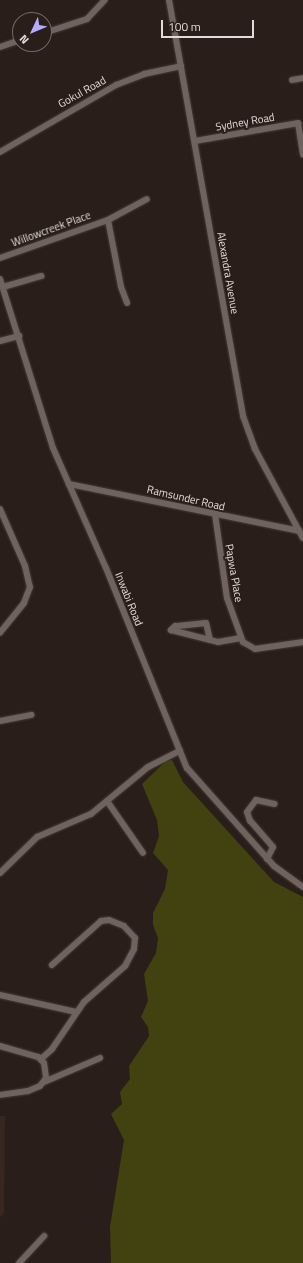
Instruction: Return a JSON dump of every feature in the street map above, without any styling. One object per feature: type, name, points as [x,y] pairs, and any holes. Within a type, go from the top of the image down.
[{"type":"street","points":[[52,30],[87,19],[105,0]]},
{"type":"street","name":"Alexandra Avenue","points":[[169,0],[244,422],[255,449],[303,538]]},
{"type":"street","points":[[0,47],[12,43]]},
{"type":"street","name":"Gokul Road","points":[[0,152],[116,85],[144,74],[181,66]]},
{"type":"street","points":[[292,80],[303,78]]},
{"type":"street","name":"Sydney Road","points":[[195,141],[298,123],[303,155]]},
{"type":"street","name":"Willowcreek Place","points":[[0,258],[108,220],[147,199]]},
{"type":"street","name":"Willowcreek Place","points":[[108,220],[120,287],[127,303]]},
{"type":"street","points":[[3,287],[41,276]]},
{"type":"street","name":"Inwabi Road","points":[[0,279],[49,434],[180,751],[192,776],[267,859],[283,875],[303,887]]},
{"type":"street","points":[[0,341],[19,336]]},
{"type":"street","name":"Ramsunder Road","points":[[69,484],[299,531]]},
{"type":"street","points":[[0,509],[25,566],[30,587],[24,603],[0,633]]},
{"type":"street","name":"Papwa Place","points":[[215,514],[226,598],[240,638]]},
{"type":"street","points":[[210,640],[207,625],[203,623],[175,626],[172,630],[174,633],[218,642],[240,638],[246,646],[255,649],[303,642]]},
{"type":"street","points":[[0,721],[31,716]]},
{"type":"street","points":[[0,873],[41,834],[84,817],[107,801],[156,762],[180,751]]},
{"type":"street","points":[[267,859],[272,850],[271,843],[250,821],[247,812],[256,800],[275,804]]},
{"type":"street","points":[[107,801],[143,853]]},
{"type":"street","points":[[41,1059],[52,1049],[76,1012],[125,966],[134,949],[135,938],[124,926],[108,920],[101,921],[52,965]]},
{"type":"street","points":[[0,996],[76,1012]]},
{"type":"street","points":[[0,1046],[41,1059],[46,1070],[44,1082]]},
{"type":"street","points":[[0,1095],[21,1094],[44,1082],[100,1058]]},
{"type":"street","points":[[19,1263],[44,1236]]},
{"type":"shaded area","points":[[172,760],[183,782],[274,882],[303,897],[303,1263],[111,1263],[110,1227],[124,1140],[111,1114],[122,1104],[120,1092],[130,1079],[129,1066],[149,1036],[148,1027],[141,1017],[148,1001],[144,974],[156,953],[158,938],[153,925],[153,913],[165,889],[168,870],[153,853],[159,836],[157,820],[142,784],[166,761]]},
{"type":"shaded area","points":[[0,1116],[5,1116],[4,1214],[0,1217]]}]
